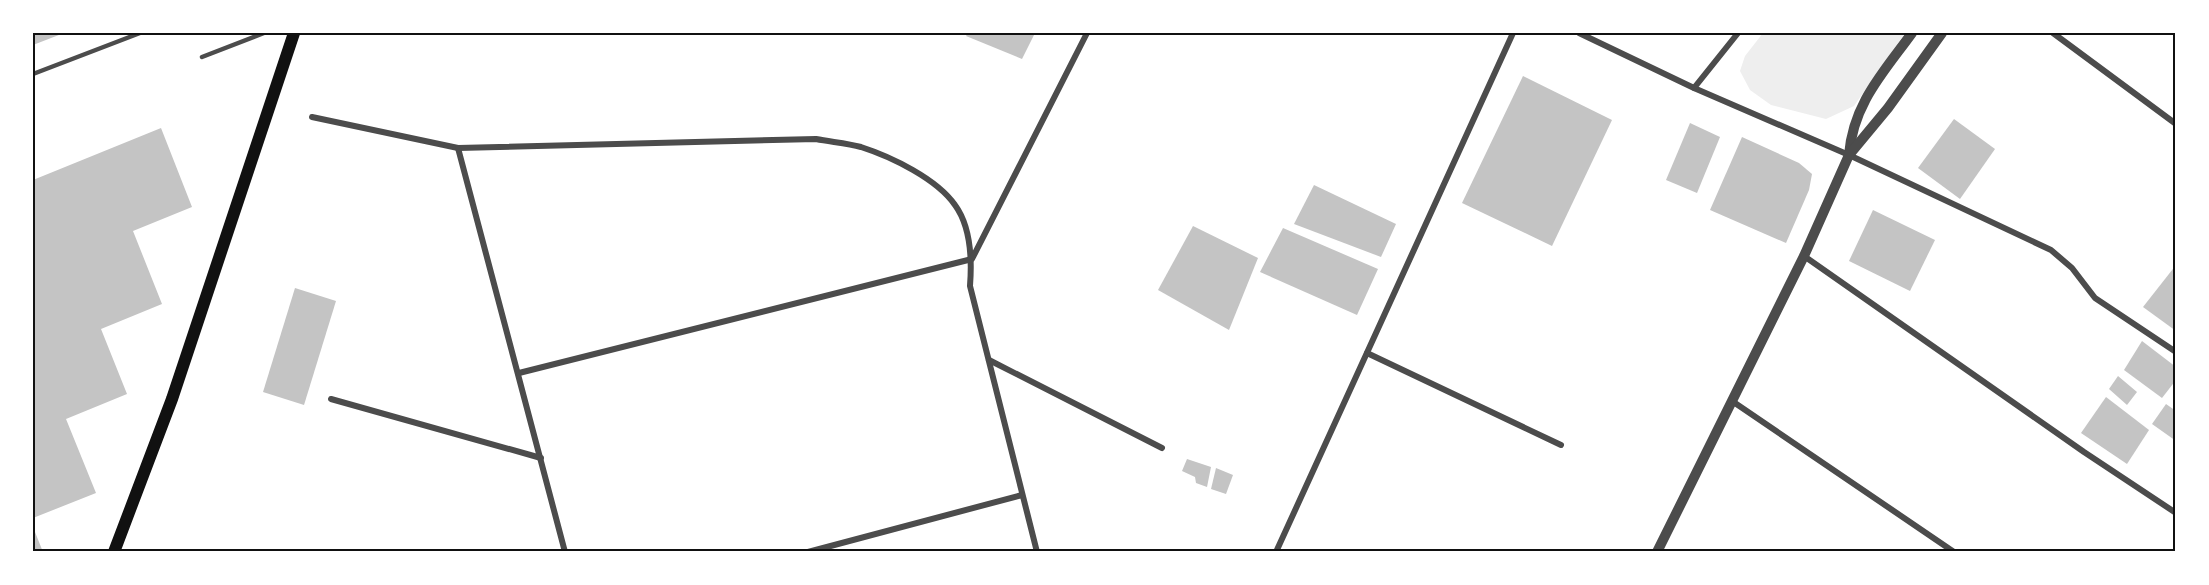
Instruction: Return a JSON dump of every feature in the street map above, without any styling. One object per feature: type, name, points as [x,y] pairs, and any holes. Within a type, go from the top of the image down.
[{"type":"main road","points":[[114,552],[172,399],[294,33]]},
{"type":"street","points":[[519,373],[972,258],[1087,33]]},
{"type":"street","points":[[1276,552],[1513,33]]},
{"type":"street","points":[[1580,33],[1694,88],[1849,155],[2051,250],[2072,268],[2095,298],[2176,352]]},
{"type":"street","points":[[1694,88],[1738,33]]},
{"type":"street","points":[[1849,155],[1851,133],[1864,100],[1912,33]]},
{"type":"street","points":[[1657,552],[1804,256],[1849,155],[1888,108],[1942,33]]},
{"type":"street","points":[[2053,33],[2176,124]]},
{"type":"street","points":[[312,117],[458,148],[816,139],[861,147],[931,181],[956,205],[966,232],[972,258],[970,286],[1037,552]]},
{"type":"street","points":[[458,148],[565,552]]},
{"type":"street","points":[[1804,256],[2084,452],[2176,513]]},
{"type":"street","points":[[1367,353],[1561,445]]},
{"type":"street","points":[[989,360],[1162,448]]},
{"type":"street","points":[[331,399],[541,459]]},
{"type":"street","points":[[1732,401],[1954,552]]},
{"type":"street","points":[[808,552],[1022,495]]},
{"type":"lane","points":[[33,74],[140,33]]},
{"type":"lane","points":[[202,57],[264,33]]},
{"type":"shaded area","points":[[1763,33],[1905,33],[1854,106],[1826,119],[1771,105],[1750,90],[1740,71],[1745,56]]},
{"type":"building","points":[[33,33],[64,33],[33,45]]},
{"type":"building","points":[[968,33],[1035,33],[1022,59],[966,36]]},
{"type":"building","points":[[1523,76],[1612,120],[1552,246],[1462,203]]},
{"type":"building","points":[[1954,119],[1995,149],[1960,199],[1918,168]]},
{"type":"building","points":[[1690,123],[1720,137],[1697,193],[1666,180]]},
{"type":"building","points":[[161,128],[192,207],[133,231],[162,304],[101,329],[127,394],[66,419],[96,493],[33,518],[33,180]]},
{"type":"building","points":[[1742,137],[1799,163],[1812,174],[1809,190],[1786,243],[1710,210]]},
{"type":"building","points":[[1314,185],[1396,224],[1381,257],[1294,224]]},
{"type":"building","points":[[1873,210],[1935,240],[1910,291],[1849,261]]},
{"type":"building","points":[[1193,226],[1258,258],[1229,330],[1158,290]]},
{"type":"building","points":[[1283,228],[1378,269],[1357,315],[1260,272]]},
{"type":"building","points":[[2176,265],[2176,331],[2143,307]]},
{"type":"building","points":[[295,288],[336,301],[304,405],[263,392]]},
{"type":"building","points":[[2142,341],[2176,367],[2176,380],[2162,398],[2124,370]]},
{"type":"building","points":[[2118,376],[2137,392],[2127,405],[2109,389]]},
{"type":"building","points":[[2106,397],[2149,430],[2127,464],[2081,433]]},
{"type":"building","points":[[2166,404],[2176,411],[2176,441],[2152,424]]},
{"type":"building","points":[[1187,459],[1211,467],[1207,487],[1196,483],[1195,477],[1182,471]]},
{"type":"building","points":[[1216,468],[1233,475],[1226,494],[1211,489]]},
{"type":"building","points":[[33,527],[43,552],[33,552]]}]
